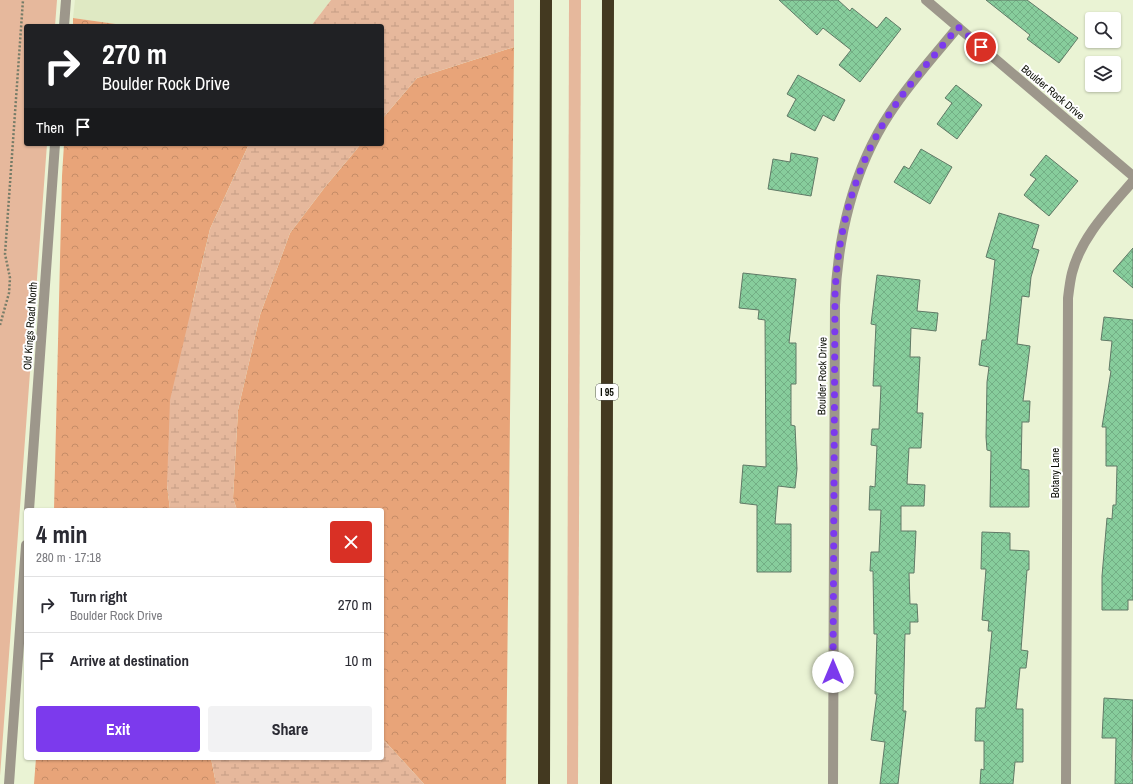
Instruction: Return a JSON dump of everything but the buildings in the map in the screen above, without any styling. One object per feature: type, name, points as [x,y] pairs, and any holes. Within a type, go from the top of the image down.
[{"type":"highway","points":[[544,784],[546,0]]},
{"type":"highway","name":"I 95","points":[[606,784],[608,0]]},
{"type":"street","points":[[64,24],[66,0]]},
{"type":"street","name":"Boulder Rock Drive","points":[[926,0],[1133,176]]},
{"type":"street","name":"Boulder Rock Drive","points":[[833,784],[835,306],[837,268],[842,237],[858,177],[880,129],[901,97],[958,27]]},
{"type":"street","name":"Old Kings Road North","points":[[29,508],[55,146]]},
{"type":"street","name":"Botany Lane","points":[[1066,784],[1067,320],[1070,285],[1075,263],[1084,242],[1092,230],[1133,181]]},
{"type":"street","points":[[9,784],[24,573]]},
{"type":"path","points":[[0,325],[9,293],[10,278],[5,254],[23,0]]},
{"type":"shaded area","points":[[75,0],[331,0],[313,24],[116,24],[73,18]]},
{"type":"green space","points":[[0,0],[57,0],[55,24],[24,24],[24,146],[47,146],[0,776]]},
{"type":"green space","points":[[331,0],[514,0],[514,47],[417,78],[384,117],[384,24],[313,24]]},
{"type":"green space","points":[[569,0],[581,0],[578,784],[567,784]]},
{"type":"green space","points":[[73,18],[116,24],[73,24]]},
{"type":"green space","points":[[514,47],[506,784],[424,784],[384,740],[384,508],[236,508],[233,498],[238,410],[260,315],[290,233],[325,187],[359,146],[384,146],[384,117],[417,78]]},
{"type":"green space","points":[[64,146],[248,146],[210,229],[193,301],[167,485],[170,508],[54,508]]},
{"type":"green space","points":[[248,146],[359,146],[325,187],[290,233],[260,315],[238,410],[233,498],[236,508],[170,508],[167,485],[170,400],[210,229]]},
{"type":"green space","points":[[384,740],[424,784],[216,784],[211,760],[384,760]]},
{"type":"green space","points":[[36,760],[211,760],[216,784],[34,784]]},
{"type":"route","points":[[833,672],[835,296],[839,253],[846,220],[858,177],[868,152],[880,129],[901,97],[958,27],[981,47]]}]
